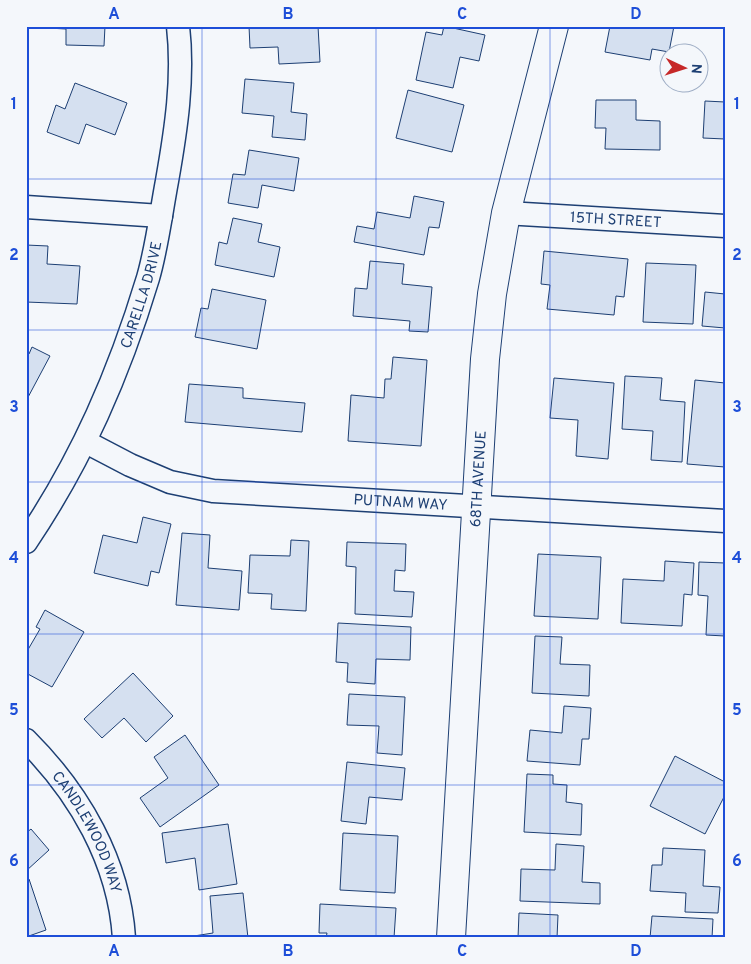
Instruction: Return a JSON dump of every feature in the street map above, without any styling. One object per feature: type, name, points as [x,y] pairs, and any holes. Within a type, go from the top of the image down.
[{"type":"street","name":"CARELLA DRIVE","points":[[26,542],[52,504],[86,442],[116,374],[148,276],[161,216],[180,98],[178,26]]},
{"type":"street","name":"68TH AVENUE","points":[[451,938],[485,359],[492,294],[506,213],[554,26]]},
{"type":"street","points":[[26,207],[161,216]]},
{"type":"street","name":"15TH STREET","points":[[506,213],[725,226]]},
{"type":"street","name":"PUTNAM WAY","points":[[86,442],[130,465],[170,482],[214,491],[725,521]]},
{"type":"street","name":"CANDLEWOOD WAY","points":[[26,740],[62,780],[82,808],[99,841],[115,886],[124,938]]},
{"type":"building","points":[[48,26],[105,26],[104,46],[66,45],[66,29],[48,28]]},
{"type":"building","points":[[249,26],[318,26],[320,62],[279,64],[278,47],[250,48]]},
{"type":"building","points":[[444,26],[485,35],[479,61],[460,57],[453,88],[416,80],[426,32],[442,35]]},
{"type":"building","points":[[610,26],[674,26],[671,42],[658,42],[658,50],[652,49],[650,60],[605,52]]},
{"type":"building","points":[[245,79],[294,83],[291,112],[307,114],[305,140],[272,137],[274,116],[242,113]]},
{"type":"building","points":[[75,83],[127,103],[115,135],[86,124],[79,144],[47,132],[56,105],[65,109]]},
{"type":"building","points":[[408,90],[464,105],[452,152],[396,138]]},
{"type":"building","points":[[596,100],[636,100],[636,120],[660,121],[660,150],[605,149],[606,128],[595,128]]},
{"type":"building","points":[[705,101],[725,102],[725,139],[703,138]]},
{"type":"building","points":[[249,150],[299,158],[294,191],[262,185],[258,208],[228,203],[233,174],[245,175]]},
{"type":"building","points":[[414,196],[444,202],[439,228],[429,227],[424,255],[354,242],[357,226],[374,229],[377,212],[410,218]]},
{"type":"building","points":[[233,218],[262,224],[258,242],[280,247],[274,277],[215,265],[219,242],[227,244]]},
{"type":"building","points":[[26,245],[48,246],[47,264],[80,266],[77,304],[26,302]]},
{"type":"building","points":[[544,251],[628,259],[624,297],[616,296],[614,315],[547,309],[550,285],[541,284]]},
{"type":"building","points":[[370,261],[404,264],[402,284],[432,287],[428,332],[409,331],[410,321],[353,316],[355,288],[367,289]]},
{"type":"building","points":[[646,263],[696,265],[693,324],[643,322]]},
{"type":"building","points":[[212,289],[266,300],[257,349],[195,337],[201,308],[208,309]]},
{"type":"building","points":[[705,292],[725,294],[725,328],[702,326]]},
{"type":"building","points":[[32,347],[50,356],[26,401],[26,352],[29,354]]},
{"type":"building","points":[[393,357],[427,360],[421,446],[348,441],[351,395],[384,398],[385,379],[391,379]]},
{"type":"building","points":[[625,376],[662,378],[660,400],[685,402],[682,462],[651,460],[653,431],[622,429]]},
{"type":"building","points":[[554,378],[614,383],[608,459],[576,456],[578,420],[550,418]]},
{"type":"building","points":[[695,380],[725,383],[725,467],[687,464]]},
{"type":"building","points":[[189,384],[243,388],[243,398],[305,403],[302,432],[185,422]]},
{"type":"building","points":[[143,517],[171,524],[159,573],[151,571],[148,586],[94,573],[103,535],[137,543]]},
{"type":"building","points":[[182,533],[210,535],[208,568],[242,571],[239,610],[176,605]]},
{"type":"building","points":[[291,540],[309,541],[306,611],[271,609],[272,594],[248,593],[250,555],[290,556]]},
{"type":"building","points":[[347,542],[406,544],[405,571],[395,570],[394,591],[414,592],[412,617],[355,614],[356,567],[346,566]]},
{"type":"building","points":[[538,554],[601,557],[598,619],[534,616]]},
{"type":"building","points":[[665,561],[694,563],[692,595],[684,594],[682,626],[621,623],[623,579],[664,581]]},
{"type":"building","points":[[699,562],[725,563],[725,636],[706,635],[708,596],[698,595]]},
{"type":"building","points":[[45,610],[84,632],[52,687],[26,673],[26,653],[40,629],[36,627]]},
{"type":"building","points":[[338,623],[411,627],[410,660],[376,659],[375,684],[347,682],[348,663],[336,662]]},
{"type":"building","points":[[535,636],[562,637],[560,664],[590,665],[589,696],[532,693]]},
{"type":"building","points":[[133,673],[173,716],[146,742],[124,718],[102,738],[84,719]]},
{"type":"building","points":[[349,694],[405,697],[402,755],[377,753],[379,726],[347,725]]},
{"type":"building","points":[[564,706],[591,708],[589,739],[582,739],[580,765],[527,761],[530,730],[562,733]]},
{"type":"building","points":[[185,735],[219,785],[160,827],[140,798],[168,778],[154,757]]},
{"type":"building","points":[[675,756],[725,782],[725,795],[705,834],[650,806]]},
{"type":"building","points":[[347,762],[405,768],[402,800],[369,797],[366,824],[341,821]]},
{"type":"building","points":[[527,774],[553,775],[553,784],[567,785],[566,802],[582,804],[581,835],[524,832]]},
{"type":"building","points":[[228,824],[237,884],[199,890],[195,858],[166,863],[162,833]]},
{"type":"building","points":[[31,829],[49,850],[26,871],[26,833]]},
{"type":"building","points":[[343,833],[398,836],[395,893],[340,890]]},
{"type":"building","points":[[556,844],[584,846],[582,882],[600,883],[600,904],[520,901],[521,869],[555,870]]},
{"type":"building","points":[[663,848],[705,850],[703,886],[720,887],[718,913],[685,912],[686,893],[650,891],[652,865],[662,865]]},
{"type":"building","points":[[29,879],[46,930],[26,937],[26,880]]},
{"type":"building","points":[[243,893],[248,938],[181,938],[213,933],[210,896]]},
{"type":"building","points":[[320,904],[396,908],[394,938],[326,938],[327,933],[319,933]]},
{"type":"building","points":[[519,913],[558,915],[557,938],[518,938]]},
{"type":"building","points":[[652,916],[713,919],[712,938],[650,938]]}]
